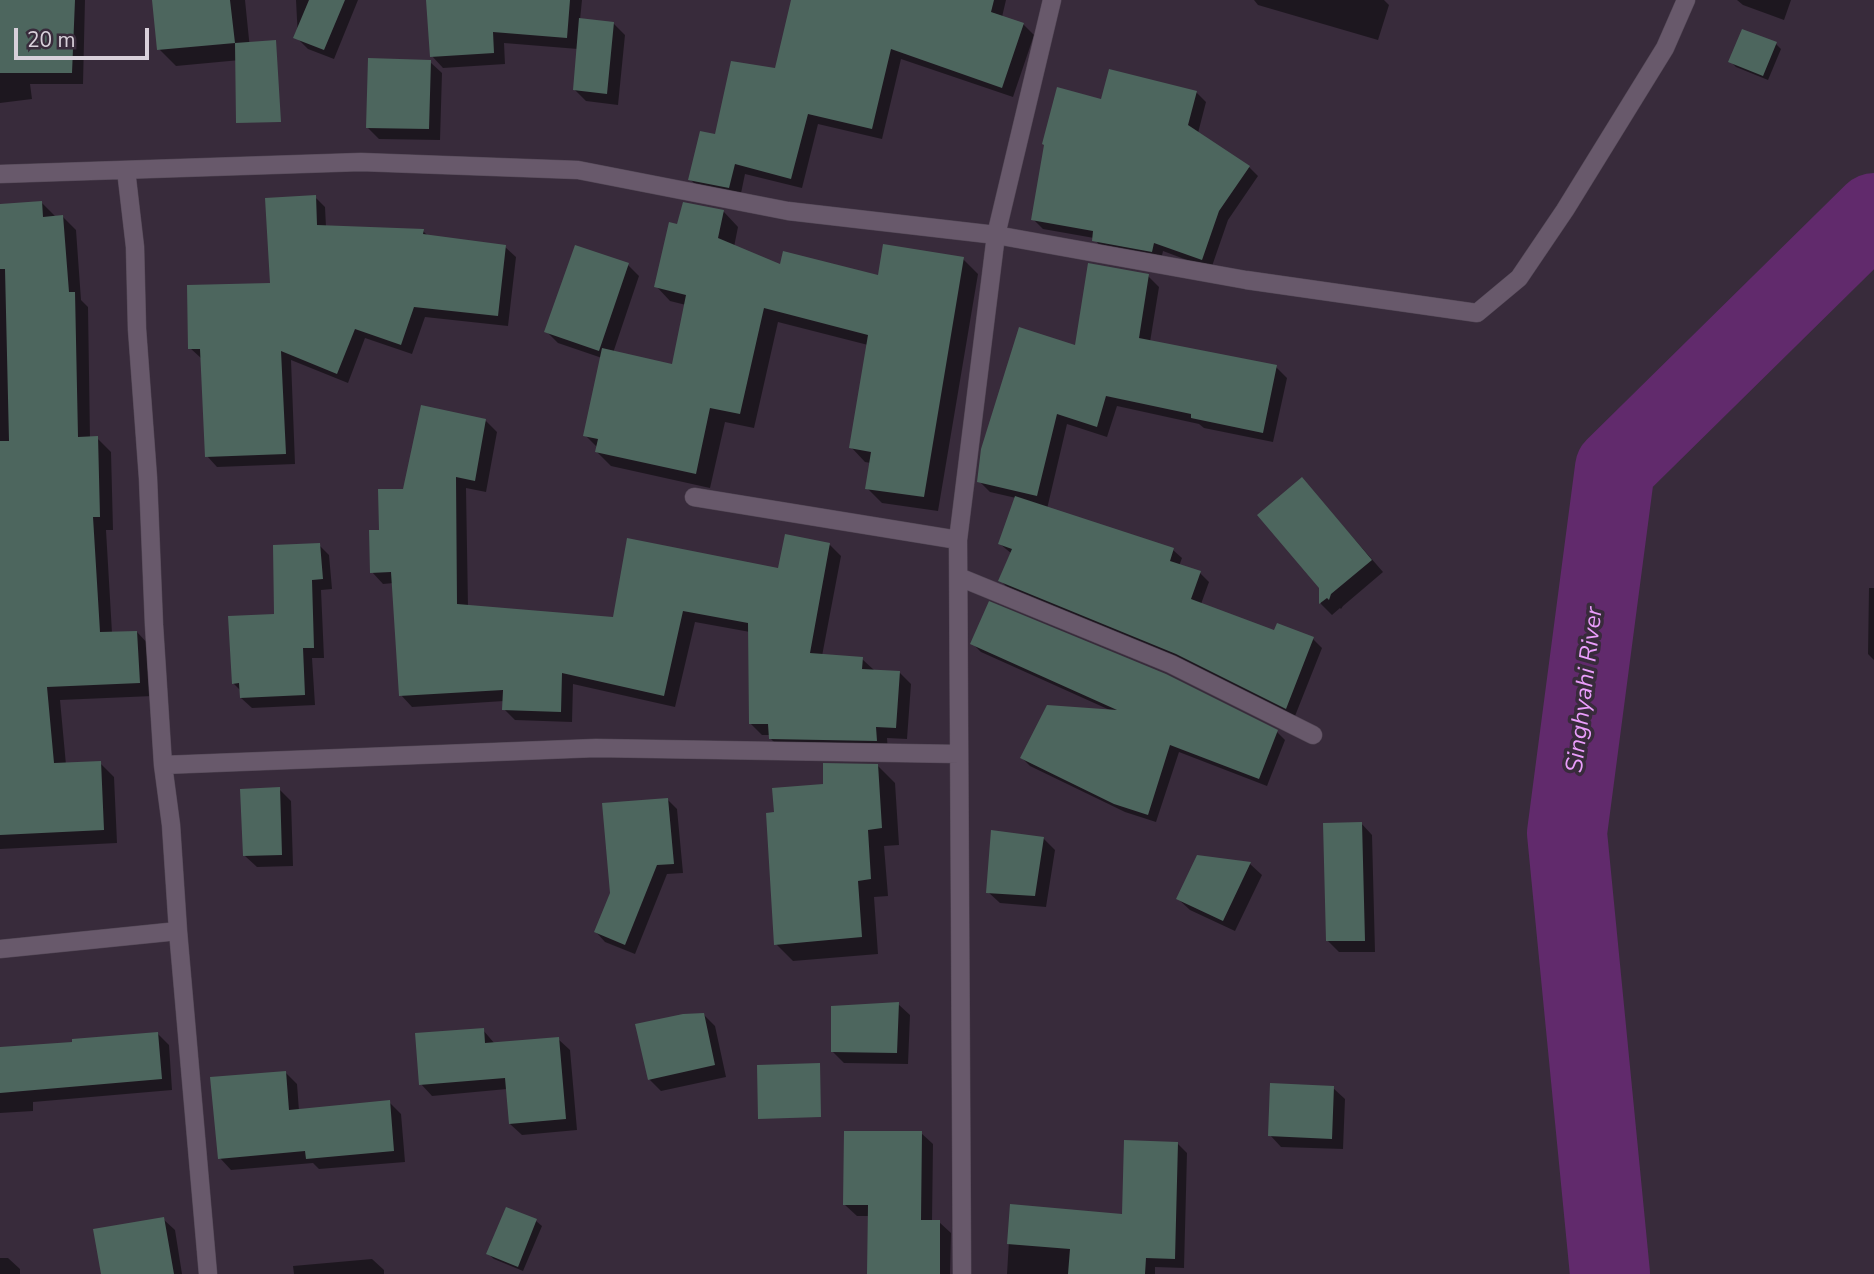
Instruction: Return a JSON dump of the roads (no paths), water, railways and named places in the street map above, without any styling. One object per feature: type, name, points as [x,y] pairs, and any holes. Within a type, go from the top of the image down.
[{"type":"street","points":[[962,1274],[958,540],[996,235],[1052,0]]},
{"type":"street","points":[[0,174],[361,162],[578,170],[788,211],[996,235],[1246,280],[1477,313],[1519,278],[1565,210],[1665,48],[1686,0]]},
{"type":"street","points":[[126,170],[135,247],[137,329],[148,478],[163,765],[171,825],[208,1274]]},
{"type":"street","points":[[694,497],[958,540]]},
{"type":"street","points":[[959,577],[1171,664],[1313,735]]},
{"type":"street","points":[[163,765],[596,748],[959,754]]},
{"type":"street","points":[[0,949],[178,931]]},
{"type":"waterway","name":"Singhyahi River","points":[[1610,1274],[1567,833],[1615,468],[1874,213]]}]
